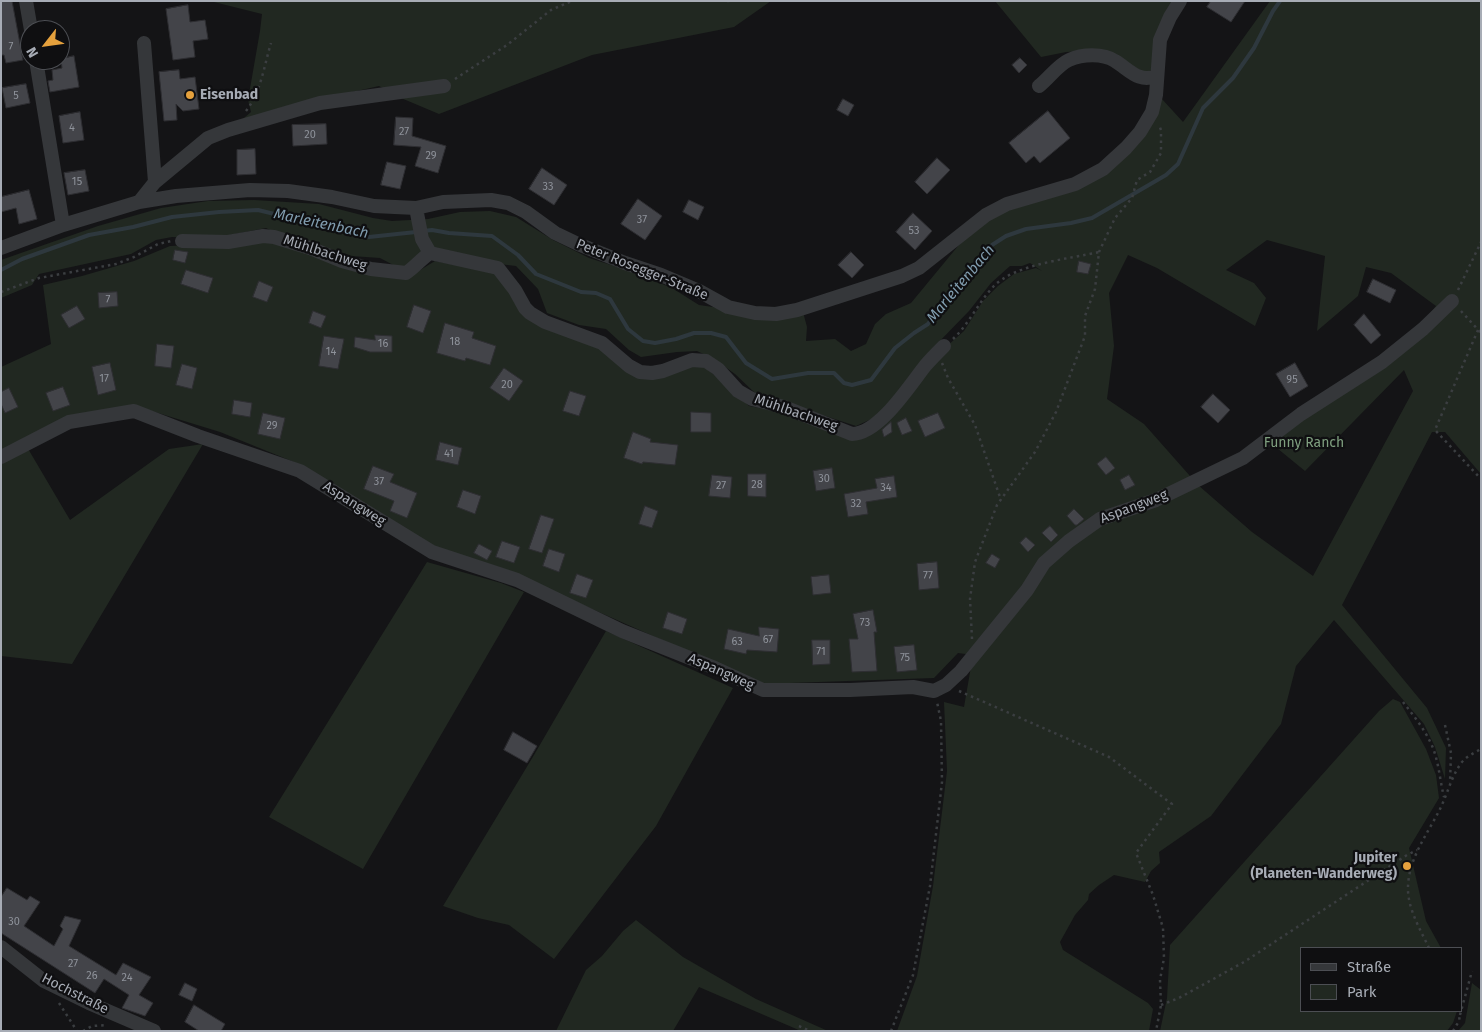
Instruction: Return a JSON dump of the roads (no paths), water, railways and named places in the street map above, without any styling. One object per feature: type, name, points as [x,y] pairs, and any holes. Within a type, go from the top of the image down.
[{"type":"street","points":[[26,1],[29,20]]},
{"type":"street","name":"Peter Rosegger-Straße","points":[[1,248],[63,225],[139,202],[176,196],[288,191],[332,197],[374,206],[416,208],[443,202],[491,200],[508,203],[526,212],[555,233],[578,244],[624,263],[661,274],[699,291],[728,307],[755,314],[776,314],[798,310],[902,276],[920,268],[986,214],[1007,204],[1075,184],[1102,169],[1126,148],[1140,132],[1152,112],[1156,95],[1160,40],[1170,17],[1180,1]]},
{"type":"street","points":[[144,43],[155,182]]},
{"type":"street","points":[[1048,64],[1099,56],[1114,60],[1141,77],[1147,79],[1157,76]]},
{"type":"street","points":[[1039,86],[1067,61]]},
{"type":"street","points":[[38,70],[63,225]]},
{"type":"street","points":[[139,202],[155,182],[208,138],[320,103],[444,86]]},
{"type":"street","points":[[416,208],[422,239],[430,253]]},
{"type":"street","name":"Mühlbachweg","points":[[182,241],[228,242],[263,236],[274,237],[371,269],[406,273],[430,253],[498,268],[530,313],[545,322],[602,343],[629,366],[640,372],[652,373],[663,371],[692,360],[706,361],[718,369],[738,391],[752,398],[784,407],[852,434],[866,430],[890,412],[944,346]]},
{"type":"street","name":"Aspangweg","points":[[1,457],[69,422],[134,411],[198,436],[300,471],[432,552],[517,580],[622,631],[715,668],[763,690],[940,688],[974,655],[1027,590],[1044,563],[1069,541],[1100,519],[1156,500],[1244,458],[1301,414],[1382,362],[1423,329],[1452,301]]},
{"type":"street","name":"Hochstraße","points":[[1,947],[44,981],[88,1003],[154,1031]]},
{"type":"waterway","name":"Marleitenbach","points":[[423,231],[432,230],[492,236],[518,255],[536,274],[581,292],[596,293],[610,299],[628,329],[643,341],[655,343],[694,333],[711,333],[726,337],[746,363],[772,379],[808,373],[834,373],[844,383],[852,385],[871,380],[895,348],[928,324],[940,306],[992,245],[1006,236],[1026,229],[1092,218],[1166,175],[1178,164],[1203,108],[1233,78],[1254,48],[1280,1]]},
{"type":"waterway","name":"Marleitenbach","points":[[1,270],[22,259],[89,235],[133,227],[172,217],[219,212],[258,210],[369,237],[416,232]]},
{"type":"place","name":"Eisenbad","points":[[190,95]]},
{"type":"place","name":"Jupiter (Planeten-Wanderweg)","points":[[1407,866]]},
{"type":"park label","name":"Funny Ranch","points":[[1304,443]]}]
